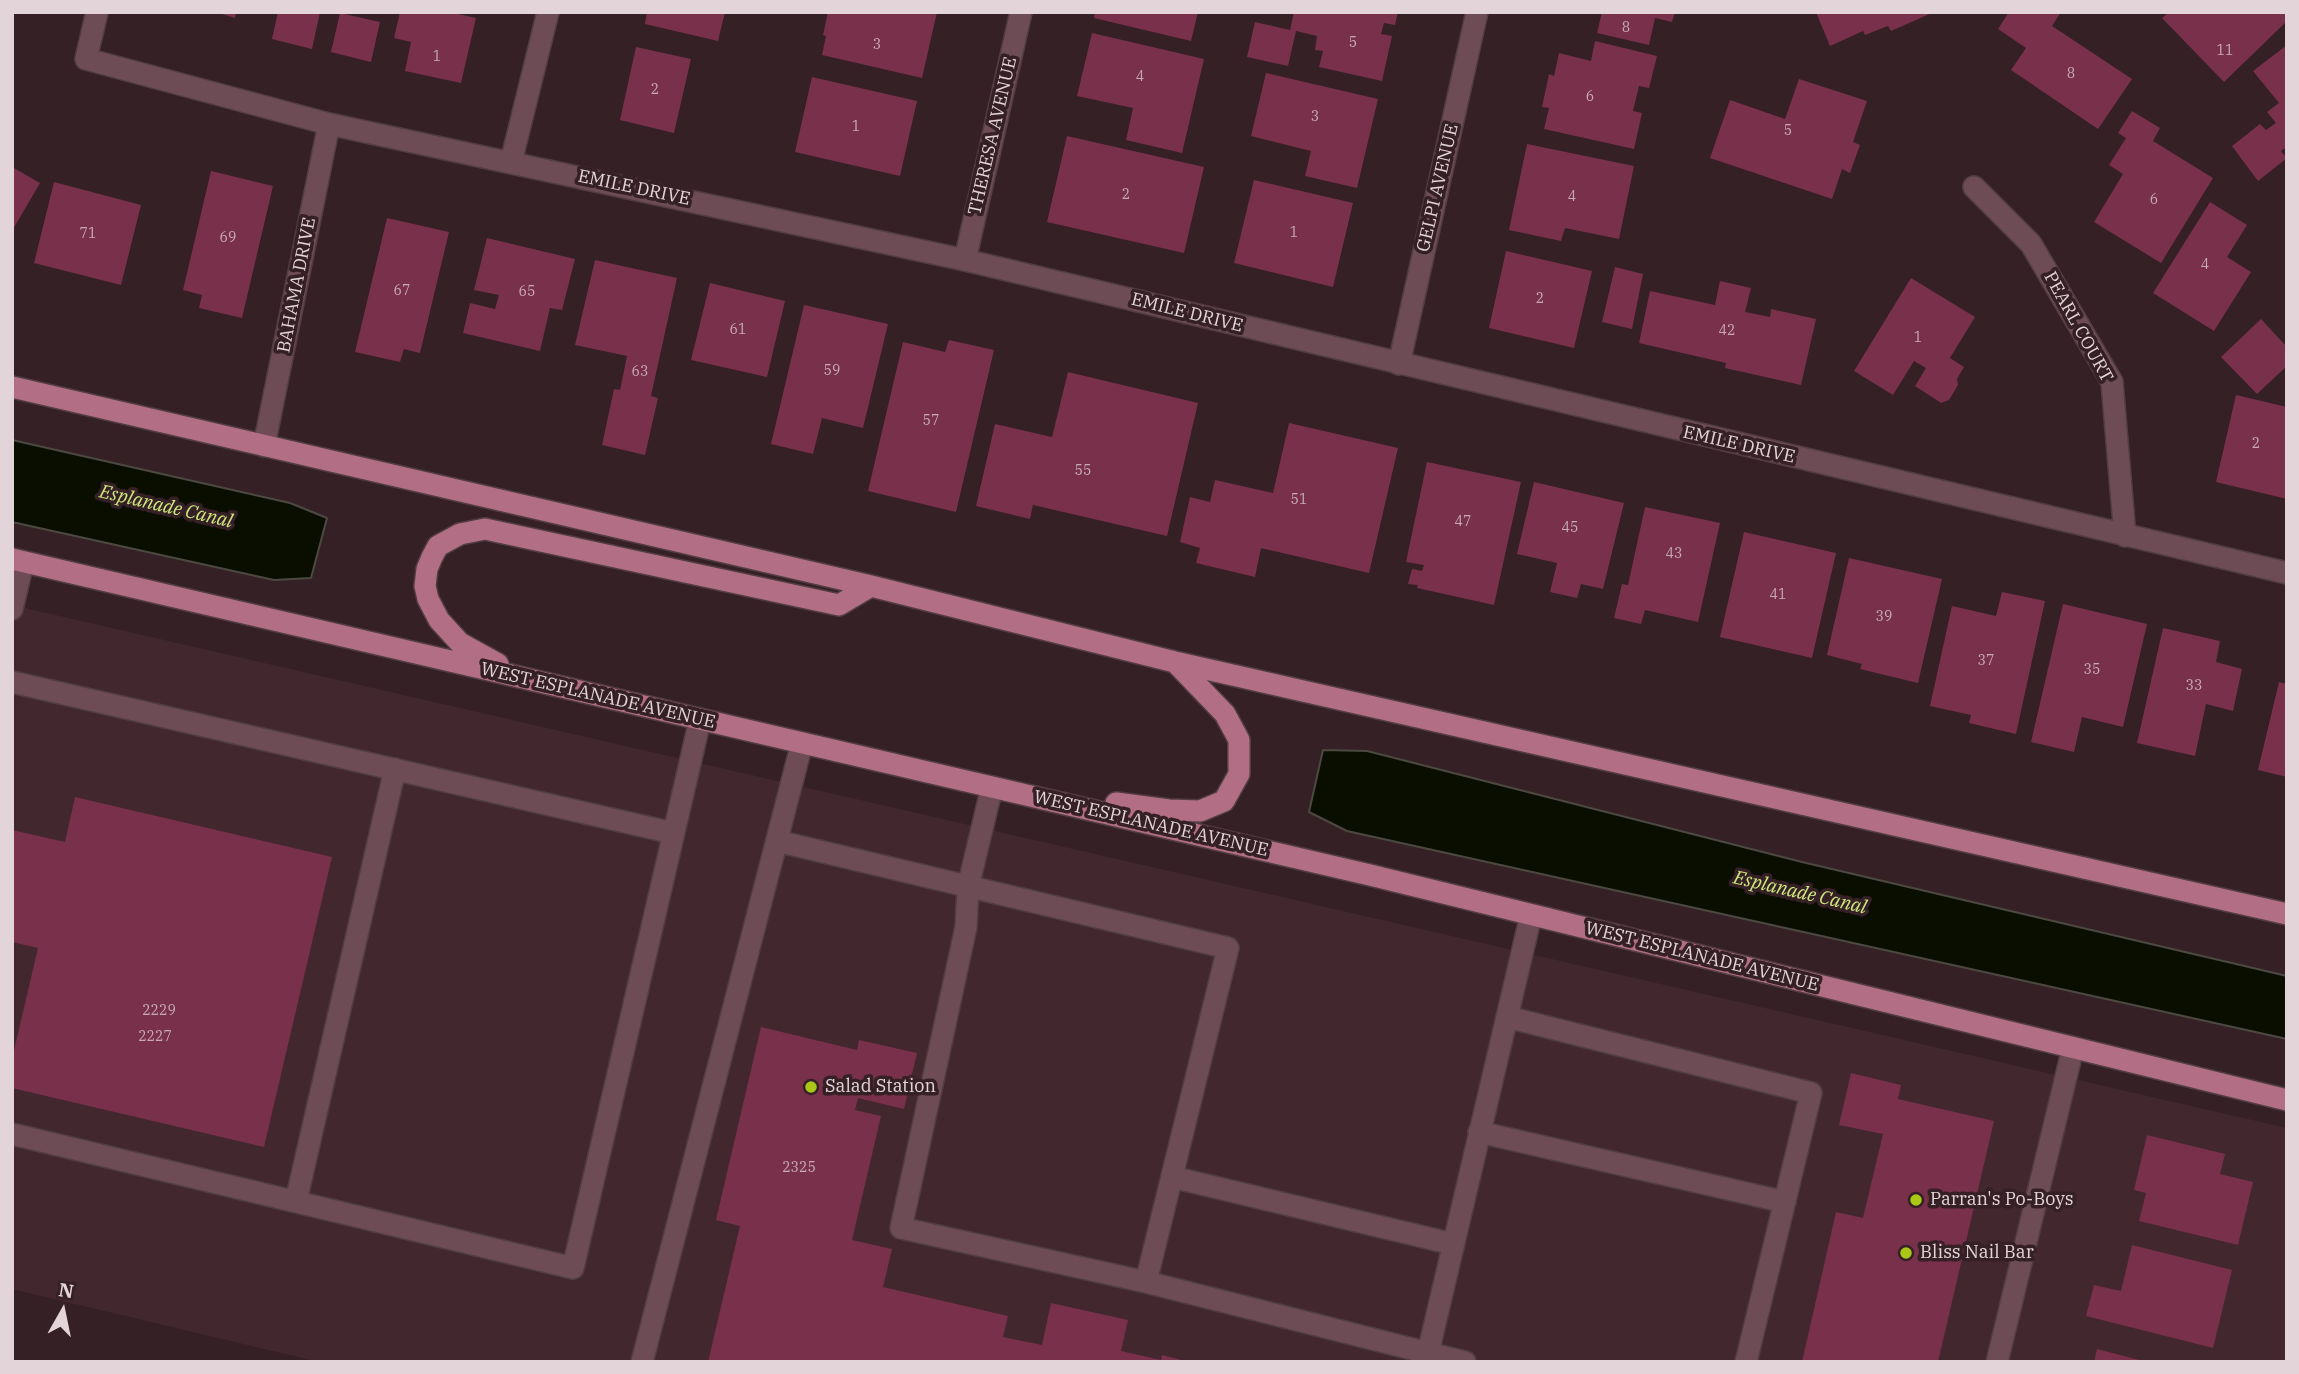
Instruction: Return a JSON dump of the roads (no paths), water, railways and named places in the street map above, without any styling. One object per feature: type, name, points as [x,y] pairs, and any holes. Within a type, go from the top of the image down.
[{"type":"main road","points":[[12,387],[871,586],[1175,662],[2287,914]]},
{"type":"main road","points":[[531,680],[460,643],[439,620],[428,599],[425,586],[427,569],[438,546],[460,534],[485,529],[839,605],[871,586]]},
{"type":"main road","name":"WEST ESPLANADE AVENUE","points":[[18,560],[1531,915],[2287,1100]]},
{"type":"main road","points":[[992,787],[1169,810],[1200,811],[1224,801],[1239,774],[1239,740],[1225,714],[1175,662]]},
{"type":"street","name":"EMILE DRIVE","points":[[97,12],[86,59],[329,124],[965,260],[2287,573]]},
{"type":"street","points":[[511,162],[548,12]]},
{"type":"street","name":"THERESA AVENUE","points":[[965,260],[1021,12]]},
{"type":"street","name":"GELPI AVENUE","points":[[1399,364],[1477,12]]},
{"type":"street","name":"BAHAMA DRIVE","points":[[264,446],[329,124]]},
{"type":"street","name":"PEARL COURT","points":[[1974,187],[2031,244],[2112,382],[2125,536]]},
{"type":"street","points":[[12,609],[18,560]]},
{"type":"street","points":[[12,682],[674,834]]},
{"type":"street","points":[[12,1134],[573,1268],[700,720]]},
{"type":"street","points":[[642,1362],[802,743]]},
{"type":"street","points":[[296,1202],[395,769]]},
{"type":"street","points":[[992,787],[968,887],[966,926],[901,1228],[1146,1282],[1465,1362]]},
{"type":"street","points":[[777,841],[1228,948],[1146,1282]]},
{"type":"street","points":[[1428,1353],[1531,915]]},
{"type":"street","points":[[1507,1017],[1811,1093],[1746,1362]]},
{"type":"street","points":[[1997,1362],[2073,1048]]},
{"type":"street","points":[[1479,1132],[1785,1202]]},
{"type":"street","points":[[1172,1177],[1453,1244]]},
{"type":"water","name":"Esplanade Canal","points":[[12,440],[290,503],[327,518],[311,578],[274,580],[12,522]]},
{"type":"water","name":"Esplanade Canal","points":[[1323,750],[1367,751],[1802,862],[2287,976],[2287,1039],[1347,831],[1309,812]]},
{"type":"place","name":"Salad Station","points":[[811,1087]]},
{"type":"place","name":"Parran's Po-Boys","points":[[1916,1200]]},
{"type":"place","name":"Bliss Nail Bar","points":[[1906,1253]]}]
